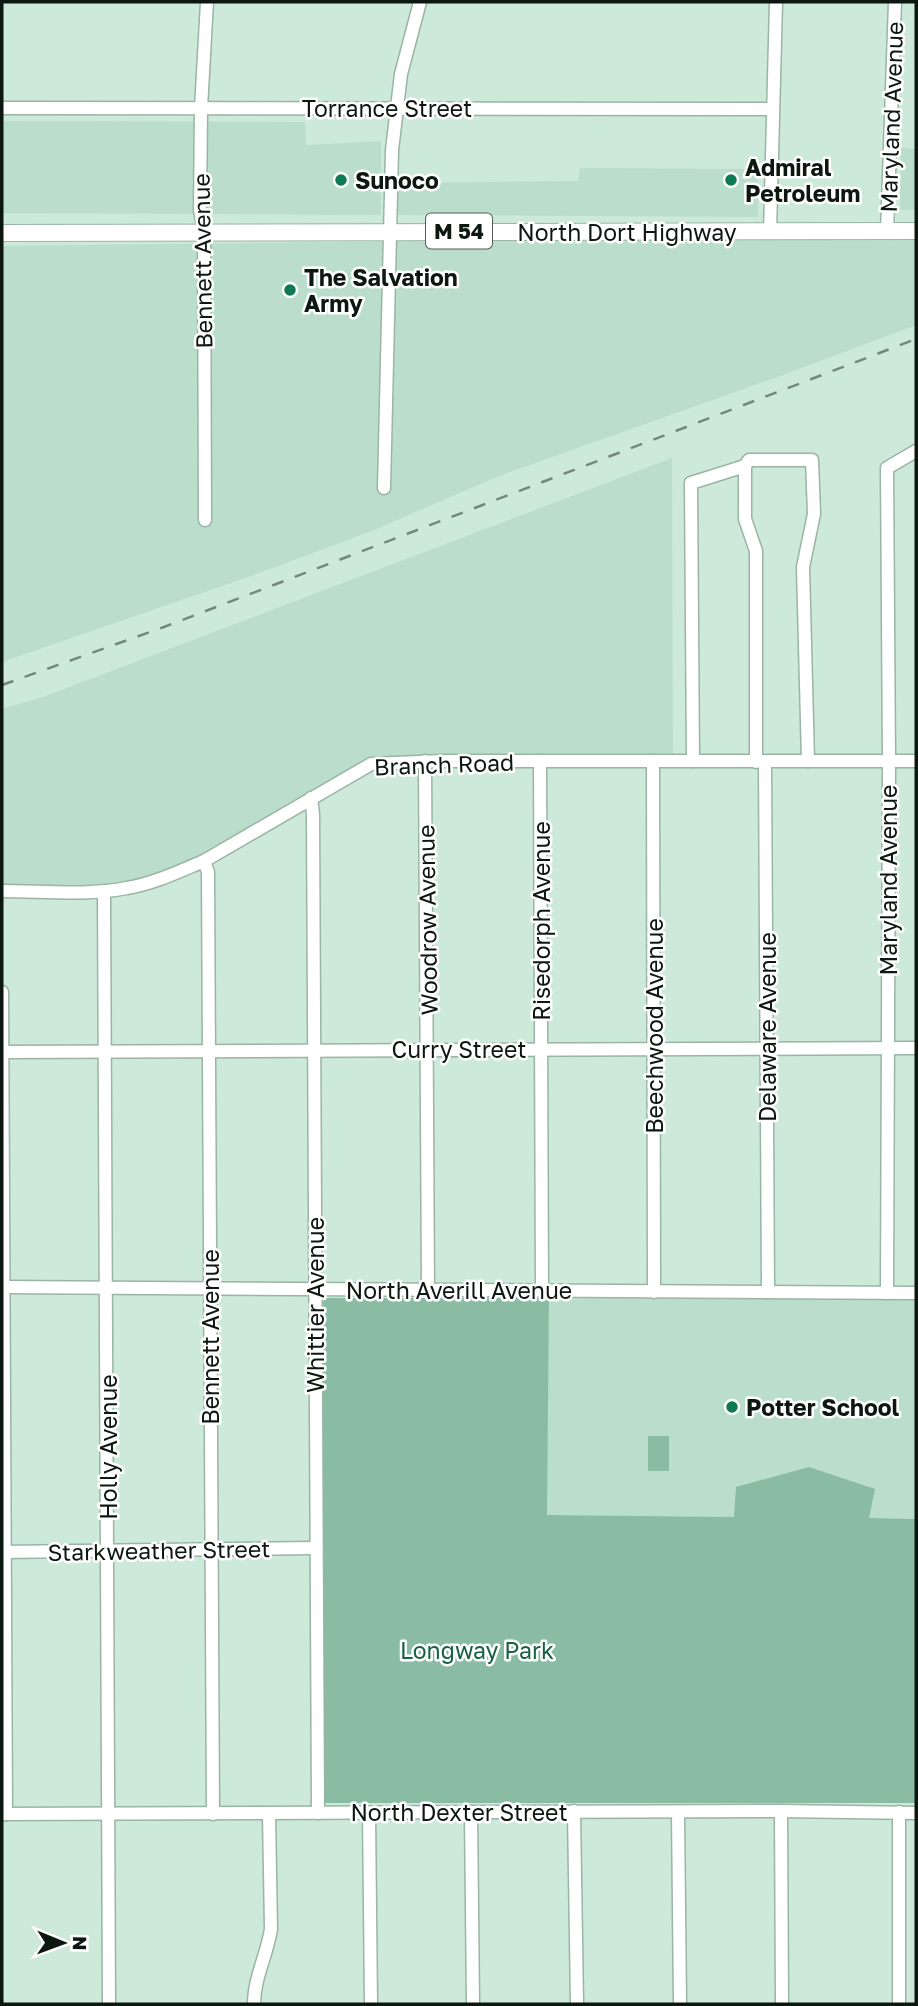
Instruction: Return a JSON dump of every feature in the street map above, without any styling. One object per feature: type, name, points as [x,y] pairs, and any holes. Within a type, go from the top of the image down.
[{"type":"main road","name":"North Dort Highway","points":[[2,233],[389,230],[916,231]]},
{"type":"street","name":"Bennett Avenue","points":[[205,520],[204,233],[200,210],[201,108],[207,2]]},
{"type":"street","points":[[384,488],[389,230],[397,108],[401,74],[420,2]]},
{"type":"street","points":[[770,232],[776,2]]},
{"type":"street","name":"Maryland Avenue","points":[[887,232],[890,211],[895,2]]},
{"type":"street","name":"Torrance Street","points":[[2,108],[772,109]]},
{"type":"street","name":"Maryland Avenue","points":[[887,1293],[887,468],[916,451]]},
{"type":"street","points":[[693,761],[691,483],[745,466],[749,460],[812,460],[814,513],[803,567],[808,761]]},
{"type":"street","name":"Delaware Avenue","points":[[745,466],[745,519],[756,551],[767,1047],[768,1292]]},
{"type":"street","name":"Branch Road","points":[[2,891],[104,891],[128,888],[204,861],[371,764],[425,761],[916,761]]},
{"type":"street","name":"Woodrow Avenue","points":[[425,761],[428,1290]]},
{"type":"street","name":"Risedorph Avenue","points":[[540,761],[542,1291]]},
{"type":"street","name":"Beechwood Avenue","points":[[653,761],[654,1292]]},
{"type":"street","name":"Whittier Avenue","points":[[311,798],[318,1813]]},
{"type":"street","name":"Bennett Avenue","points":[[204,861],[208,873],[213,1814]]},
{"type":"street","name":"Holly Avenue","points":[[104,891],[109,2004]]},
{"type":"street","points":[[2,992],[4,1814]]},
{"type":"street","name":"Curry Street","points":[[2,1052],[916,1048]]},
{"type":"street","name":"North Averill Avenue","points":[[3,1287],[916,1293]]},
{"type":"street","name":"Starkweather Street","points":[[3,1552],[316,1548]]},
{"type":"street","points":[[574,1811],[577,2004]]},
{"type":"street","points":[[781,1811],[782,2004]]},
{"type":"street","points":[[471,1812],[473,2004]]},
{"type":"street","points":[[678,1812],[680,2004]]},
{"type":"street","points":[[899,1812],[899,2004]]},
{"type":"street","name":"North Dexter Street","points":[[4,1814],[916,1812]]},
{"type":"street","points":[[369,1813],[371,2004]]},
{"type":"street","points":[[254,2004],[257,1981],[269,1946],[271,1929],[269,1814]]},
{"type":"shaded area","points":[[2,121],[305,122],[306,145],[381,141],[381,215],[2,213]]},
{"type":"shaded area","points":[[901,148],[916,149],[916,210],[900,210]]},
{"type":"shaded area","points":[[580,168],[758,169],[758,217],[398,215],[398,183],[578,181]]},
{"type":"shaded area","points":[[916,235],[916,325],[499,476],[369,532],[254,575],[2,662],[2,246]]},
{"type":"shaded area","points":[[672,458],[673,758],[399,756],[377,759],[195,860],[153,876],[105,885],[2,887],[2,709],[43,697]]},
{"type":"shaded area","name":"Potter School","points":[[549,1298],[916,1300],[916,1519],[546,1515]]},
{"type":"green space","name":"Longway Park","points":[[322,1298],[549,1298],[547,1515],[734,1517],[736,1487],[809,1467],[875,1489],[869,1518],[916,1519],[916,1803],[324,1803]]},
{"type":"green space","points":[[648,1436],[669,1436],[669,1471],[648,1471]]},
{"type":"railway","points":[[2,685],[164,627],[916,339]]},
{"type":"place","name":"Sunoco","points":[[341,180]]},
{"type":"place","name":"Admiral Petroleum","points":[[731,180]]},
{"type":"place","name":"The Salvation Army","points":[[290,290]]},
{"type":"place","name":"Potter School","points":[[732,1407]]}]
